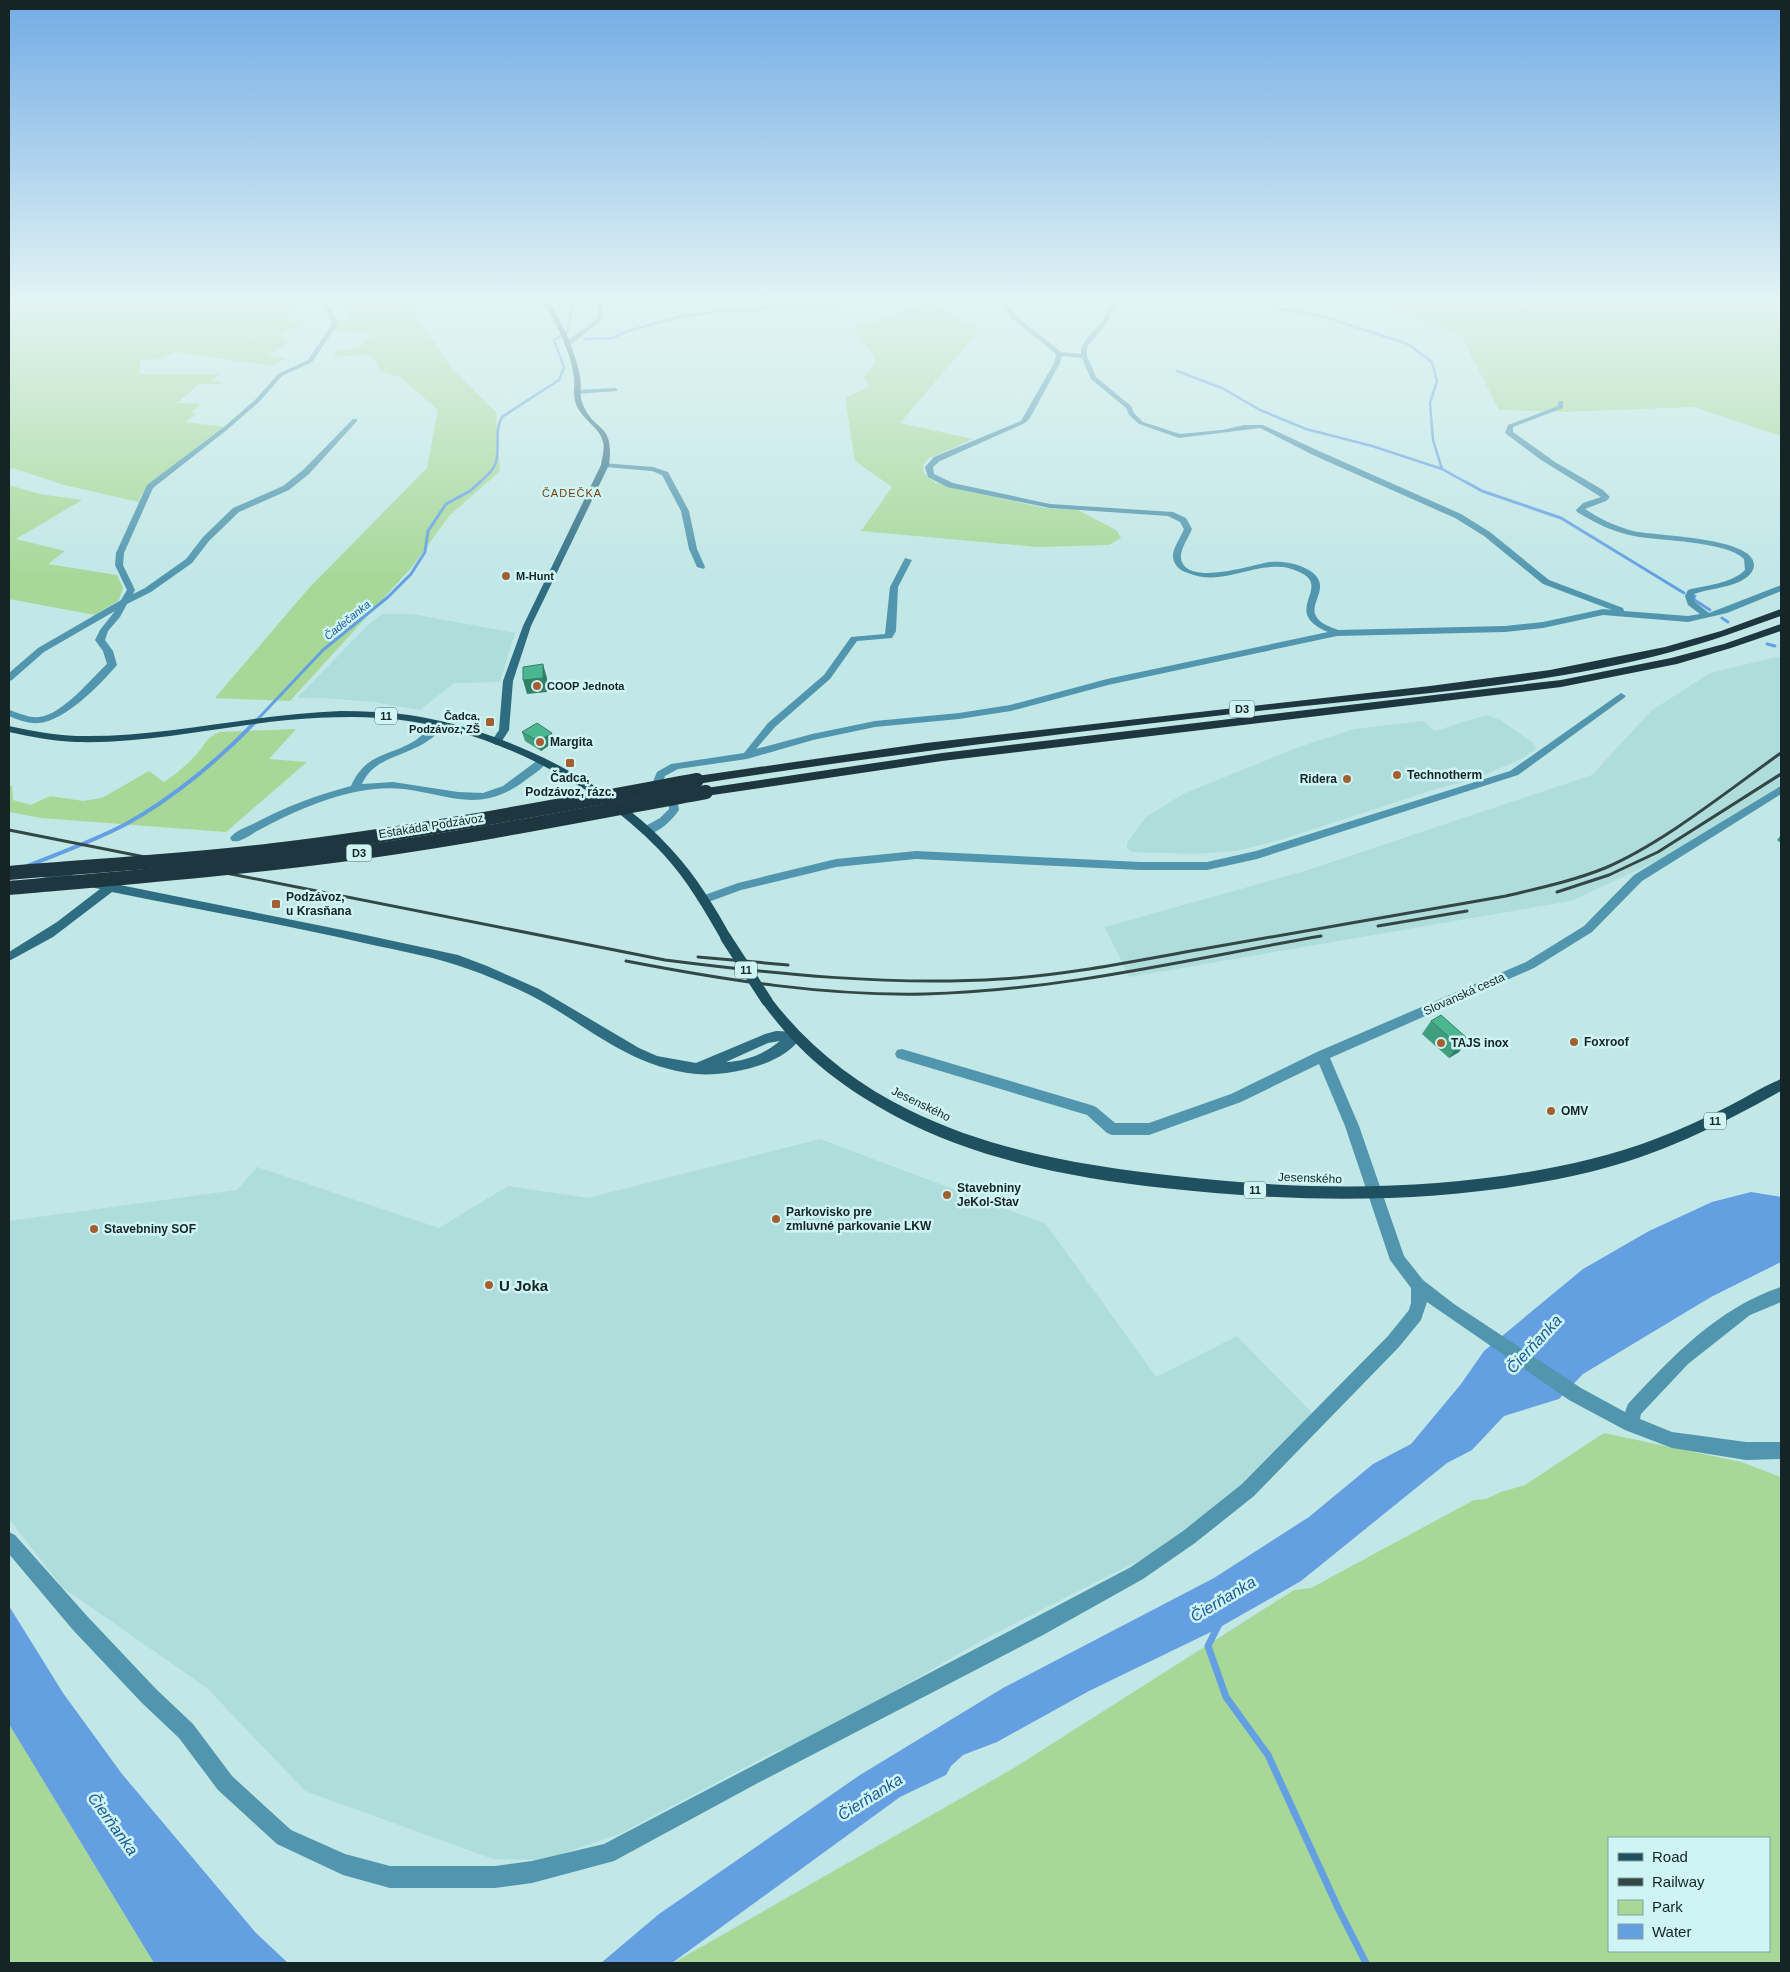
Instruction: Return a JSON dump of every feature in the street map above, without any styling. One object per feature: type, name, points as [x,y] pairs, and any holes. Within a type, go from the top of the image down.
[{"type":"highway","name":"Estakáda Podzávoz","points":[[10,869],[288,848],[353,840],[697,780],[912,748],[1430,688],[1565,670],[1690,644],[1730,632],[1781,612]]},
{"type":"highway","name":"Estakáda Podzávoz","points":[[9,888],[210,870],[349,854],[446,840],[706,792],[828,773],[973,753],[1574,681],[1685,658],[1781,628]]},
{"type":"main road","name":"11","points":[[9,730],[54,739],[100,740],[144,737],[273,719],[365,714],[410,718],[441,724],[496,742],[542,762],[600,794],[646,831],[674,859],[703,900],[767,1001],[795,1036]]},
{"type":"main road","name":"Jesenského","points":[[795,1036],[825,1064],[856,1086],[895,1109],[938,1130],[992,1149],[1084,1172],[1276,1192],[1374,1194],[1432,1191],[1485,1184],[1593,1164],[1692,1132],[1781,1085]]},
{"type":"street","points":[[9,713],[32,720],[49,719],[62,710],[112,665],[108,651],[100,640],[104,630],[117,615],[131,590],[119,565],[120,553],[150,487],[226,428],[263,394]]},
{"type":"street","points":[[496,742],[504,730],[508,681],[526,626],[605,465],[608,441],[605,434],[582,410],[576,394]]},
{"type":"street","points":[[1039,394],[1023,422],[937,458],[929,467],[931,475],[950,485],[1050,506],[1085,510],[1150,511],[1177,517],[1187,524],[1188,529],[1177,555],[1177,560],[1183,567],[1195,573],[1217,576],[1268,565],[1284,565],[1298,568],[1309,574],[1317,584],[1310,608],[1312,617],[1319,624],[1336,633]]},
{"type":"street","points":[[1113,394],[1129,407],[1131,414],[1141,422],[1179,436],[1260,426],[1273,430],[1316,453],[1458,516],[1486,534],[1546,582],[1604,603],[1626,614]]},
{"type":"street","points":[[1561,402],[1561,407],[1510,426],[1509,433],[1582,483],[1604,493],[1606,497],[1603,500],[1584,504],[1580,510],[1588,516],[1607,524],[1645,536],[1730,547],[1741,551],[1749,560],[1751,565],[1749,572],[1744,577],[1691,592],[1689,596],[1691,603],[1708,616]]},
{"type":"street","points":[[9,678],[41,650],[148,590],[188,561],[226,518],[236,510],[286,488],[306,472],[355,420]]},
{"type":"street","points":[[605,465],[653,469],[665,474],[685,511],[693,549],[701,567]]},
{"type":"street","points":[[747,756],[760,736],[832,672],[854,638],[889,636],[894,587],[908,560]]},
{"type":"street","points":[[129,584],[160,580]]},
{"type":"street","points":[[646,831],[664,821],[674,810],[671,801],[659,789],[657,784],[661,774],[675,766],[747,756],[812,738],[875,724],[959,716],[1011,708],[1144,673],[1336,633],[1504,629],[1543,625],[1593,613],[1671,618],[1708,616],[1781,588]]},
{"type":"street","points":[[703,900],[738,888],[836,864],[916,855],[1140,866],[1207,866],[1257,855],[1514,773],[1621,696]]},
{"type":"street","points":[[354,789],[370,763],[383,756],[412,746],[441,724]]},
{"type":"street","points":[[236,838],[301,806],[354,789],[393,785],[478,798],[492,795],[502,791],[542,762]]},
{"type":"street","name":"Slovanská cesta","points":[[902,1054],[1091,1111],[1112,1129],[1149,1129],[1236,1098],[1322,1056],[1530,965],[1588,929],[1638,878],[1781,789]]},
{"type":"street","points":[[10,869],[36,872],[347,935],[458,960],[535,992],[634,1052],[655,1061],[697,1069],[737,1067],[772,1055],[795,1036]]},
{"type":"street","points":[[9,958],[46,937],[73,918],[109,888]]},
{"type":"street","points":[[1322,1056],[1352,1126],[1398,1260],[1418,1285],[1448,1308],[1604,1412],[1672,1440],[1746,1451],[1781,1451]]},
{"type":"street","points":[[9,1541],[80,1623],[149,1696],[186,1731],[225,1783],[284,1837],[343,1864],[390,1877],[495,1877],[532,1872],[608,1854],[749,1777],[1036,1628],[1137,1573],[1189,1537],[1248,1490],[1328,1410],[1339,1396],[1409,1325],[1419,1306],[1418,1285]]},
{"type":"street","points":[[1631,1424],[1634,1410],[1682,1358],[1744,1310],[1781,1294]]},
{"type":"shaded area","points":[[382,614],[412,614],[515,633],[500,682],[454,683],[420,710],[373,702],[297,698],[368,625]]},
{"type":"shaded area","points":[[1781,656],[1781,791],[1670,855],[1571,901],[1129,977],[1105,927],[1305,871],[1592,775],[1651,711],[1710,673]]},
{"type":"shaded area","points":[[1486,715],[1500,720],[1532,742],[1536,749],[1521,759],[1475,779],[1436,789],[1280,840],[1236,851],[1196,854],[1131,852],[1127,848],[1127,843],[1146,817],[1183,794],[1299,747],[1354,729],[1423,721],[1435,731]]},
{"type":"shaded area","points":[[820,1139],[1046,1224],[1156,1377],[1237,1336],[1315,1416],[1254,1478],[1148,1556],[986,1638],[803,1744],[776,1751],[619,1834],[544,1860],[493,1859],[305,1791],[207,1688],[62,1587],[9,1519],[9,1221],[237,1190],[257,1167],[439,1228],[508,1186],[588,1198]]},
{"type":"green space","points":[[9,394],[187,394],[177,403],[202,404],[192,412],[196,414],[185,422],[225,427],[147,488],[141,495],[139,502],[64,485],[13,468],[9,470]]},
{"type":"green space","points":[[420,394],[478,394],[496,412],[500,471],[449,516],[412,567],[290,701],[215,698],[309,588],[427,468],[438,410]]},
{"type":"green space","points":[[854,394],[925,394],[900,423],[973,439],[928,459],[923,465],[924,473],[936,483],[1045,508],[1078,510],[1116,530],[1121,538],[1109,545],[1038,547],[861,531],[892,487],[855,461],[845,398]]},
{"type":"green space","points":[[1491,394],[1781,394],[1781,436],[1694,407],[1561,412],[1499,410]]},
{"type":"green space","points":[[9,485],[40,494],[82,500],[16,539],[65,551],[48,564],[117,575],[123,588],[119,600],[95,615],[9,599]]},
{"type":"green space","points":[[296,729],[269,759],[307,762],[226,832],[41,818],[9,812],[9,785],[12,786],[13,800],[31,805],[50,796],[83,801],[102,798],[149,771],[164,782],[188,763],[209,739],[221,732]]},
{"type":"green space","points":[[1604,1433],[1741,1462],[1781,1477],[1781,1963],[673,1963],[1014,1768],[1294,1590],[1311,1588],[1474,1500],[1486,1499],[1501,1492],[1525,1485]]},
{"type":"green space","points":[[9,1724],[13,1730],[154,1963],[9,1963]]},
{"type":"water","name":"Čierňanka","points":[[1751,1192],[1781,1197],[1781,1262],[1711,1297],[1583,1374],[1559,1399],[1504,1416],[1472,1450],[1447,1463],[1301,1581],[1215,1630],[1089,1691],[997,1742],[963,1755],[951,1766],[946,1775],[900,1797],[672,1963],[601,1963],[659,1914],[860,1775],[1003,1688],[1214,1578],[1309,1517],[1373,1464],[1411,1444],[1461,1384],[1484,1351],[1583,1269],[1649,1231],[1712,1202]]},
{"type":"water","name":"Čierňanka","points":[[9,1606],[63,1693],[122,1774],[256,1933],[288,1963],[154,1963],[9,1724]]},
{"type":"building","points":[[543,664],[543,678],[523,680],[523,667]]},
{"type":"building","points":[[537,723],[552,733],[538,741],[522,732]]},
{"type":"building","points":[[1441,1015],[1468,1039],[1458,1045],[1431,1021]]},
{"type":"waterway","name":"Čadečanka","points":[[478,484],[489,474],[495,465],[498,428],[502,417],[537,394]]},
{"type":"waterway","points":[[1232,394],[1260,410],[1306,429],[1372,446],[1442,469]]},
{"type":"waterway","points":[[1433,394],[1430,403],[1433,440],[1442,469]]},
{"type":"waterway","points":[[1442,469],[1469,484]]},
{"type":"waterway","name":"Čadečanka","points":[[256,721],[323,650],[388,597],[411,574],[425,552],[428,531],[446,504],[470,491],[480,482]]},
{"type":"waterway","points":[[1466,482],[1482,491],[1561,518],[1684,593]]},
{"type":"waterway","points":[[1695,596],[1693,599],[1710,610]]},
{"type":"waterway","points":[[1722,618],[1728,622]]},
{"type":"waterway","points":[[1767,644],[1775,646]]},
{"type":"waterway","name":"Čadečanka","points":[[27,866],[102,836],[161,803],[228,749],[256,721]]},
{"type":"waterway","points":[[1219,1624],[1208,1646],[1226,1697],[1268,1755],[1339,1910],[1366,1963]]},
{"type":"railway","points":[[9,830],[665,960],[790,974],[875,980],[959,981],[1027,977],[1079,971],[1506,896],[1568,880],[1605,868],[1650,844],[1695,815],[1781,753]]},
{"type":"railway","points":[[1557,892],[1609,875],[1658,852],[1781,774]]},
{"type":"railway","points":[[1378,926],[1467,911]]},
{"type":"railway","points":[[626,961],[775,985],[850,992],[925,994],[975,992],[1074,980],[1173,964],[1321,936]]},
{"type":"railway","points":[[698,957],[788,965]]},
{"type":"place","name":"M-Hunt","points":[[506,576]]},
{"type":"place","name":"COOP Jednota","points":[[537,686]]},
{"type":"place","name":"Čadca, Podzávoz, ZŠ","points":[[490,722]]},
{"type":"place","name":"Margita","points":[[540,742]]},
{"type":"place","name":"Čadca, Podzávoz, rázc.","points":[[570,763]]},
{"type":"place","name":"Technotherm","points":[[1397,775]]},
{"type":"place","name":"Ridera","points":[[1347,779]]},
{"type":"place","name":"Podzávoz, u Krasňana","points":[[276,904]]},
{"type":"place","name":"Foxroof","points":[[1574,1042]]},
{"type":"place","name":"TAJS inox","points":[[1441,1043]]},
{"type":"place","name":"OMV","points":[[1551,1111]]},
{"type":"place","name":"Stavebniny JeKol-Stav","points":[[947,1195]]},
{"type":"place","name":"Parkovisko pre zmluvné parkovanie LKW","points":[[776,1219]]},
{"type":"place","name":"Stavebniny SOF","points":[[94,1229]]},
{"type":"place","name":"U Joka","points":[[489,1285]]},
{"type":"district","name":"ČADEČKA","points":[[572,493]]}]
